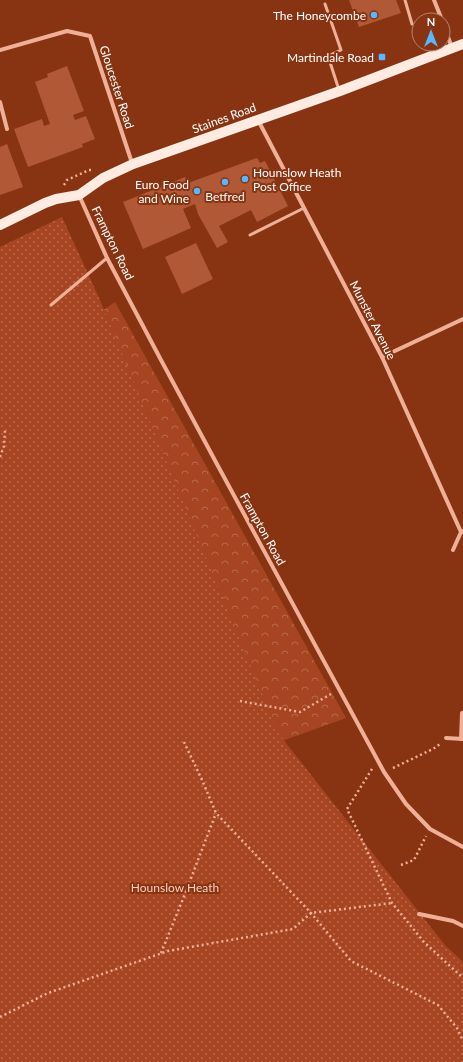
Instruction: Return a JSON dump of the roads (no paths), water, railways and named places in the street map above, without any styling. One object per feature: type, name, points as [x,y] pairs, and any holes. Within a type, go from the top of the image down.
[{"type":"main road","name":"Staines Road","points":[[0,225],[45,203],[56,199],[79,195],[103,178],[132,164],[340,91],[463,44]]},
{"type":"street","points":[[434,0],[439,12]]},
{"type":"street","name":"Gloucester Road","points":[[0,50],[68,31],[90,36],[132,164]]},
{"type":"street","points":[[0,102],[7,129]]},
{"type":"street","name":"Munster Avenue","points":[[258,120],[382,357],[462,531]]},
{"type":"street","name":"Frampton Road","points":[[79,195],[107,258],[384,772],[406,804],[430,829],[463,846]]},
{"type":"street","points":[[382,357],[463,319]]},
{"type":"street","points":[[453,550],[462,531]]},
{"type":"street","points":[[446,738],[462,739],[462,713]]},
{"type":"street","points":[[419,914],[453,921],[463,926]]},
{"type":"lane","points":[[405,0],[411,21]]},
{"type":"lane","points":[[325,4],[341,50],[328,56],[340,91]]},
{"type":"lane","points":[[250,235],[304,208]]},
{"type":"lane","points":[[50,305],[107,258]]},
{"type":"place","name":"The Honeycombe","points":[[374,15]]},
{"type":"place","name":"Martindale Road","points":[[382,57]]},
{"type":"place","name":"Hounslow Heath Post Office","points":[[245,179]]},
{"type":"place","name":"Betfred","points":[[225,182]]},
{"type":"place","name":"Euro Food and Wine","points":[[197,191]]},
{"type":"park label","name":"Hounslow Heath","points":[[175,887]]}]
